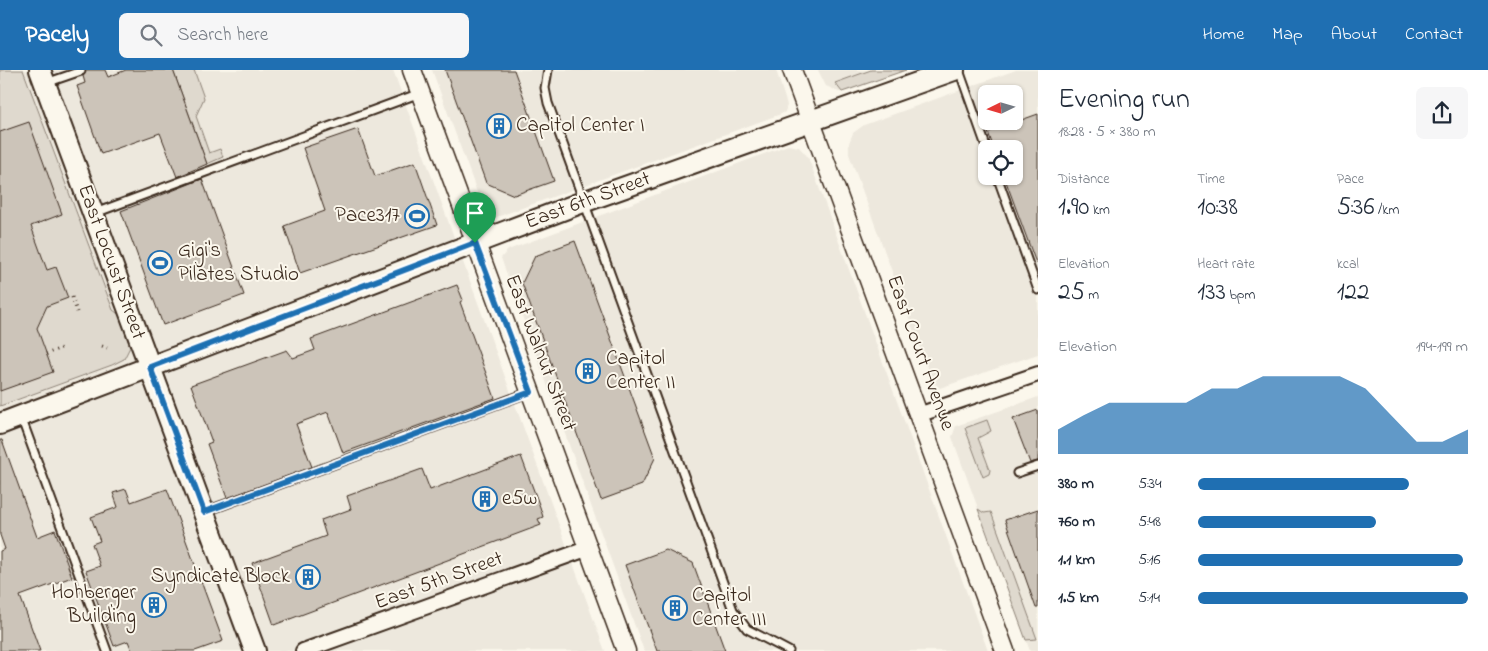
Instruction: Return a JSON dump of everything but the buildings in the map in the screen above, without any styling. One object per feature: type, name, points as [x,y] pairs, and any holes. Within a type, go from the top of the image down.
[{"type":"main road","name":"East 6th Street","points":[[0,424],[583,202],[954,70]]},
{"type":"main road","name":"East Locust Street","points":[[42,77],[255,651]]},
{"type":"street","name":"East Walnut Street","points":[[412,70],[626,651]]},
{"type":"street","name":"East Court Avenue","points":[[792,70],[1005,651]]},
{"type":"street","points":[[918,414],[1038,374]]},
{"type":"street","name":"East 5th Street","points":[[303,651],[589,548]]},
{"type":"lane","points":[[548,70],[545,88],[548,103],[733,610],[746,629],[789,651]]},
{"type":"lane","points":[[959,70],[984,140]]},
{"type":"lane","points":[[42,77],[80,71]]},
{"type":"lane","points":[[93,214],[421,93]]},
{"type":"lane","points":[[1000,185],[1038,290]]},
{"type":"lane","points":[[204,512],[531,392]]},
{"type":"lane","points":[[21,416],[107,651]]},
{"type":"lane","points":[[1017,474],[1038,466]]},
{"type":"path","points":[[72,297],[77,312]]},
{"type":"path","points":[[102,346],[107,348]]},
{"type":"path","points":[[46,354],[61,348]]},
{"type":"shaded area","points":[[0,70],[23,70],[113,310],[121,316],[130,347],[124,359],[112,365],[0,406]]},
{"type":"shaded area","points":[[23,70],[393,70],[605,651],[0,651],[0,406],[112,365],[124,359],[130,347],[121,316],[113,310]]},
{"type":"shaded area","points":[[173,70],[194,70],[204,98],[196,116],[209,153],[220,149],[223,157],[207,164]]},
{"type":"shaded area","points":[[432,70],[776,70],[787,105],[785,112],[781,114],[497,217],[490,217],[484,211]]},
{"type":"shaded area","points":[[818,70],[906,70],[848,91],[839,92],[826,86]]},
{"type":"shaded area","points":[[871,70],[906,70],[842,92],[835,83]]},
{"type":"shaded area","points":[[1016,70],[1038,70],[1038,354],[940,388],[932,381],[849,154],[849,143],[853,133],[864,125]]},
{"type":"shaded area","points":[[788,145],[799,147],[808,157],[988,651],[644,651],[501,258],[508,250]]},
{"type":"shaded area","points":[[1038,397],[1038,651],[1030,651],[952,437],[956,426]]},
{"type":"shaded area","points":[[987,420],[991,431],[978,438],[990,470],[989,474],[983,477],[965,428]]},
{"type":"shaded area","points":[[978,509],[984,513],[991,512],[1037,639],[1026,640]]},
{"type":"place","name":"Capitol Center I","points":[[499,126]]},
{"type":"place","name":"Pace317","points":[[417,216]]},
{"type":"place","name":"Gigi's Pilates Studio","points":[[160,263]]},
{"type":"place","name":"Capitol Center II","points":[[588,371]]},
{"type":"place","name":"e5w","points":[[485,499]]},
{"type":"place","name":"Syndicate Block","points":[[308,577]]},
{"type":"place","name":"Hohberger Building","points":[[154,605]]},
{"type":"place","name":"Capitol Center III","points":[[675,608]]},
{"type":"route","points":[[475,243],[531,392],[204,512],[150,367],[475,243]]}]
